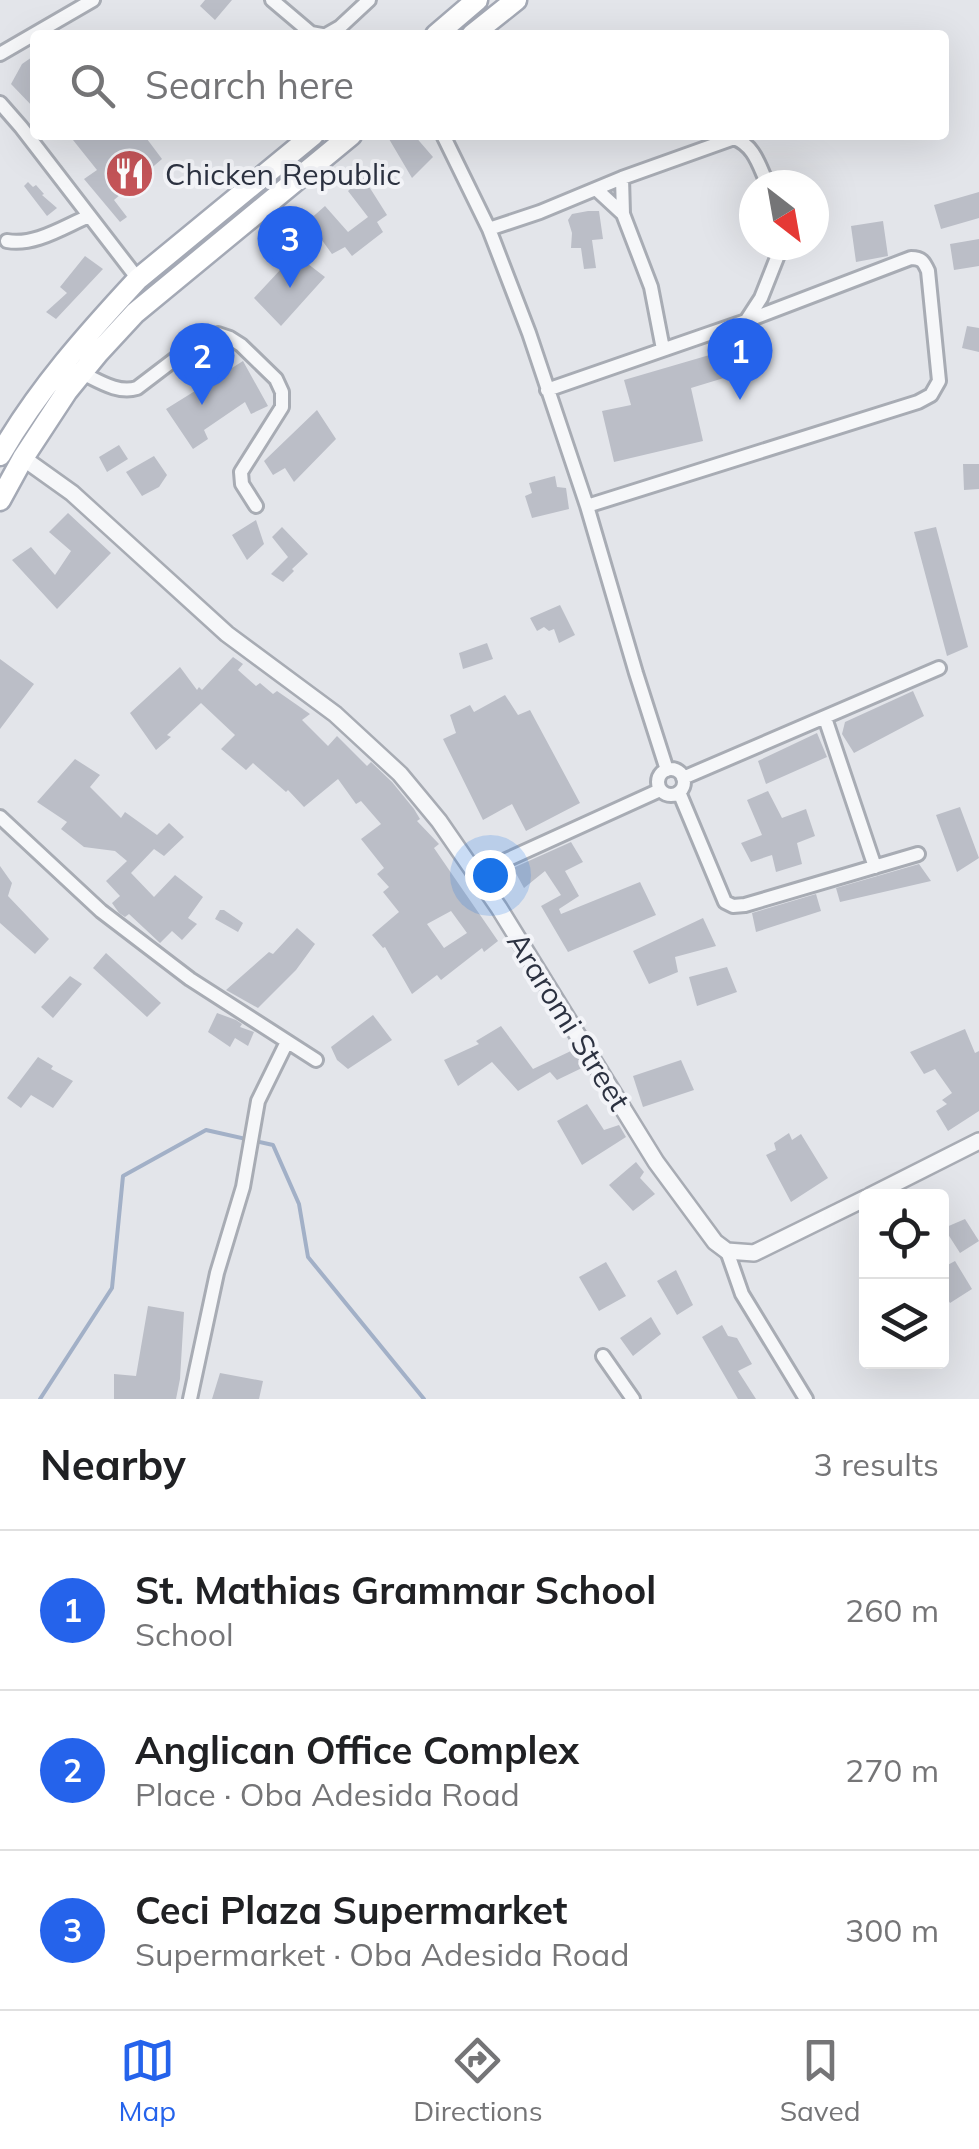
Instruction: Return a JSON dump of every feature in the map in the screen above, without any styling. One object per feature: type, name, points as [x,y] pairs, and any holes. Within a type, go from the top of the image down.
[{"type":"main road","points":[[478,30],[516,0]]},
{"type":"main road","points":[[441,30],[467,3]]},
{"type":"main road","points":[[3,443],[53,374],[138,278],[307,140]]},
{"type":"main road","points":[[0,500],[23,458],[82,373],[135,313],[345,140]]},
{"type":"street","points":[[41,30],[93,0]]},
{"type":"street","points":[[272,0],[308,30]]},
{"type":"street","points":[[334,30],[369,0]]},
{"type":"street","points":[[0,54],[30,37]]},
{"type":"street","points":[[0,103],[30,139]]},
{"type":"street","points":[[31,140],[138,278]]},
{"type":"street","points":[[446,140],[490,229],[529,333],[587,506],[667,770]]},
{"type":"street","points":[[490,229],[728,140]]},
{"type":"street","points":[[738,140],[753,151],[761,170]]},
{"type":"street","points":[[622,178],[623,214],[651,287],[663,349]]},
{"type":"street","points":[[596,189],[623,214]]},
{"type":"street","points":[[6,241],[20,244],[89,216]]},
{"type":"street","points":[[547,390],[912,258],[924,262],[928,271],[939,381],[931,395],[587,506]]},
{"type":"street","points":[[746,320],[761,298],[776,260]]},
{"type":"street","points":[[82,373],[109,387],[128,391],[200,340],[218,334],[241,345],[276,379],[282,392],[282,407],[240,472],[242,484],[256,506]]},
{"type":"street","name":"Araromi Street","points":[[23,458],[72,493],[227,634],[336,714],[400,774],[439,822],[498,908],[656,1162],[715,1242],[727,1251]]},
{"type":"street","points":[[918,854],[733,906],[725,902],[681,785],[677,771],[667,770],[659,776],[660,790],[669,795],[681,785],[938,668]]},
{"type":"street","points":[[825,718],[876,867]]},
{"type":"street","points":[[504,861],[660,790]]},
{"type":"street","points":[[0,818],[101,910],[190,979],[316,1060]]},
{"type":"street","points":[[190,1399],[217,1273],[243,1187],[258,1101],[288,1042]]},
{"type":"street","points":[[884,1189],[979,1141]]},
{"type":"street","points":[[806,1399],[742,1294],[727,1251],[754,1253],[859,1201]]},
{"type":"street","points":[[603,1356],[634,1399]]},
{"type":"building","points":[[205,0],[232,0],[215,20],[200,6]]},
{"type":"building","points":[[30,58],[30,104],[11,84],[22,64]]},
{"type":"building","points":[[73,140],[148,140],[162,159],[114,200],[127,217],[120,222],[84,179],[97,170]]},
{"type":"building","points":[[390,140],[418,140],[433,157],[412,178]]},
{"type":"building","points":[[363,177],[387,215],[377,222],[383,232],[352,256],[345,247],[332,254],[308,221],[325,206],[348,232],[368,217],[348,191]]},
{"type":"building","points":[[28,182],[36,185],[57,208],[47,216],[24,186]]},
{"type":"building","points":[[979,192],[979,218],[941,229],[934,205]]},
{"type":"building","points":[[599,211],[603,239],[592,240],[596,268],[584,269],[581,248],[571,248],[568,220],[572,214]]},
{"type":"building","points":[[883,221],[888,256],[856,262],[851,226]]},
{"type":"building","points":[[979,239],[979,266],[954,270],[950,244]]},
{"type":"building","points":[[295,254],[325,277],[281,326],[254,298]]},
{"type":"building","points":[[85,256],[103,269],[56,319],[46,312],[67,293],[60,287]]},
{"type":"building","points":[[967,326],[979,328],[979,352],[962,348]]},
{"type":"building","points":[[730,349],[737,374],[691,388],[703,441],[614,462],[602,411],[631,405],[624,380]]},
{"type":"building","points":[[243,361],[268,406],[251,414],[245,402],[204,430],[208,439],[193,449],[166,409],[195,391],[189,383],[208,370],[213,380]]},
{"type":"building","points":[[317,410],[336,439],[294,482],[285,468],[273,475],[264,461]]},
{"type":"building","points":[[119,445],[128,459],[107,472],[99,457]]},
{"type":"building","points":[[154,456],[167,475],[159,487],[142,496],[126,472]]},
{"type":"building","points":[[963,464],[979,464],[979,489],[964,490]]},
{"type":"building","points":[[555,476],[557,487],[566,488],[569,509],[532,518],[525,496],[532,493],[529,483]]},
{"type":"building","points":[[68,513],[111,553],[57,609],[12,560],[31,547],[55,575],[71,551],[49,532]]},
{"type":"building","points":[[256,520],[264,544],[247,560],[232,535]]},
{"type":"building","points":[[282,527],[308,554],[283,582],[271,574],[288,557],[272,537]]},
{"type":"building","points":[[936,527],[968,647],[947,656],[914,532]]},
{"type":"building","points":[[560,605],[575,635],[559,643],[554,629],[544,627],[537,631],[530,618]]},
{"type":"building","points":[[487,643],[493,659],[463,669],[459,653]]},
{"type":"building","points":[[233,657],[243,664],[238,670],[256,686],[260,683],[273,694],[277,691],[310,714],[302,720],[328,746],[337,736],[367,766],[371,762],[392,782],[414,809],[420,819],[417,821],[439,844],[434,848],[498,941],[484,952],[482,948],[441,980],[437,975],[412,994],[385,947],[372,935],[399,912],[383,892],[389,887],[377,874],[384,868],[361,839],[381,824],[361,801],[356,804],[338,779],[304,807],[253,763],[246,770],[221,749],[235,735],[201,703],[156,750],[130,713],[180,667],[197,690],[202,690]],"holes":[[[451,911],[467,933],[444,948],[427,924]]]},
{"type":"building","points":[[0,659],[34,684],[0,729]]},
{"type":"building","points":[[913,691],[924,716],[854,753],[842,734],[845,722]]},
{"type":"building","points":[[505,695],[518,715],[530,710],[580,803],[526,831],[512,804],[483,820],[443,739],[456,733],[450,715],[470,705],[474,712]]},
{"type":"building","points":[[817,733],[827,757],[766,784],[758,761]]},
{"type":"building","points":[[75,759],[100,775],[90,787],[121,818],[125,812],[157,835],[169,823],[184,837],[164,856],[154,849],[131,873],[154,897],[175,875],[203,897],[188,918],[197,924],[182,940],[172,931],[160,943],[129,914],[125,917],[119,913],[112,903],[120,896],[106,881],[127,861],[115,851],[84,847],[61,829],[67,822],[37,802]]},
{"type":"building","points":[[768,791],[782,818],[806,809],[815,836],[797,843],[802,864],[776,872],[772,855],[751,862],[741,843],[762,835],[747,800]]},
{"type":"building","points":[[960,807],[979,858],[957,872],[936,815]]},
{"type":"building","points":[[571,842],[583,862],[565,871],[579,896],[559,909],[561,914],[640,882],[656,915],[568,952],[541,906],[561,895],[545,871],[524,888],[513,868]]},
{"type":"building","points":[[919,864],[931,881],[840,902],[836,888]]},
{"type":"building","points":[[0,866],[12,883],[8,896],[49,939],[35,954],[0,923]]},
{"type":"building","points":[[816,894],[821,911],[756,932],[752,913]]},
{"type":"building","points":[[220,910],[243,923],[238,932],[215,919]]},
{"type":"building","points":[[703,918],[716,946],[675,957],[678,972],[649,984],[633,951]]},
{"type":"building","points":[[297,928],[315,944],[296,970],[258,1008],[226,990],[269,952],[273,954]]},
{"type":"building","points":[[106,953],[161,1003],[147,1017],[93,968]]},
{"type":"building","points":[[727,967],[737,992],[697,1006],[689,977]]},
{"type":"building","points":[[70,976],[82,984],[53,1018],[41,1007]]},
{"type":"building","points":[[217,1013],[254,1032],[248,1046],[235,1038],[230,1047],[208,1032]]},
{"type":"building","points":[[373,1015],[392,1040],[348,1069],[337,1060],[331,1047]]},
{"type":"building","points":[[501,1026],[533,1069],[573,1050],[584,1067],[557,1080],[550,1072],[518,1091],[492,1062],[458,1086],[444,1060],[479,1044],[476,1041]]},
{"type":"building","points":[[965,1029],[975,1053],[979,1051],[979,1111],[948,1131],[936,1111],[947,1104],[942,1100],[952,1093],[935,1069],[924,1074],[910,1052]]},
{"type":"building","points":[[38,1057],[73,1081],[53,1108],[31,1095],[21,1108],[7,1098]]},
{"type":"building","points":[[681,1060],[694,1090],[643,1107],[633,1076]]},
{"type":"building","points":[[587,1104],[604,1130],[619,1125],[626,1137],[582,1165],[557,1121]]},
{"type":"building","points":[[789,1133],[792,1140],[801,1134],[828,1178],[791,1202],[766,1155],[776,1150],[774,1143]]},
{"type":"building","points":[[636,1162],[644,1172],[640,1178],[655,1194],[633,1211],[609,1185]]},
{"type":"building","points":[[965,1219],[979,1241],[960,1253],[949,1236],[949,1226]]},
{"type":"building","points":[[955,1261],[972,1289],[950,1303],[949,1301],[949,1264]]},
{"type":"building","points":[[606,1262],[626,1296],[599,1311],[579,1277]]},
{"type":"building","points":[[676,1270],[693,1305],[677,1315],[657,1281]]},
{"type":"building","points":[[148,1306],[184,1312],[176,1399],[114,1399],[114,1374],[136,1376]]},
{"type":"building","points":[[651,1317],[661,1334],[633,1356],[620,1338]]},
{"type":"building","points":[[722,1325],[728,1336],[737,1338],[752,1364],[738,1371],[756,1399],[738,1399],[702,1337]]},
{"type":"building","points":[[220,1373],[263,1381],[259,1399],[212,1399]]},
{"type":"waterway","points":[[40,1399],[112,1288],[123,1176],[206,1130],[273,1145],[299,1204],[308,1257],[424,1399]]},
{"type":"place","name":"Chicken Republic","points":[[130,174]]},
{"type":"place","name":"Ceci Plaza Supermarket","points":[[290,288]]},
{"type":"place","name":"St. Mathias Grammar School","points":[[740,400]]},
{"type":"place","name":"Anglican Office Complex","points":[[202,405]]}]
